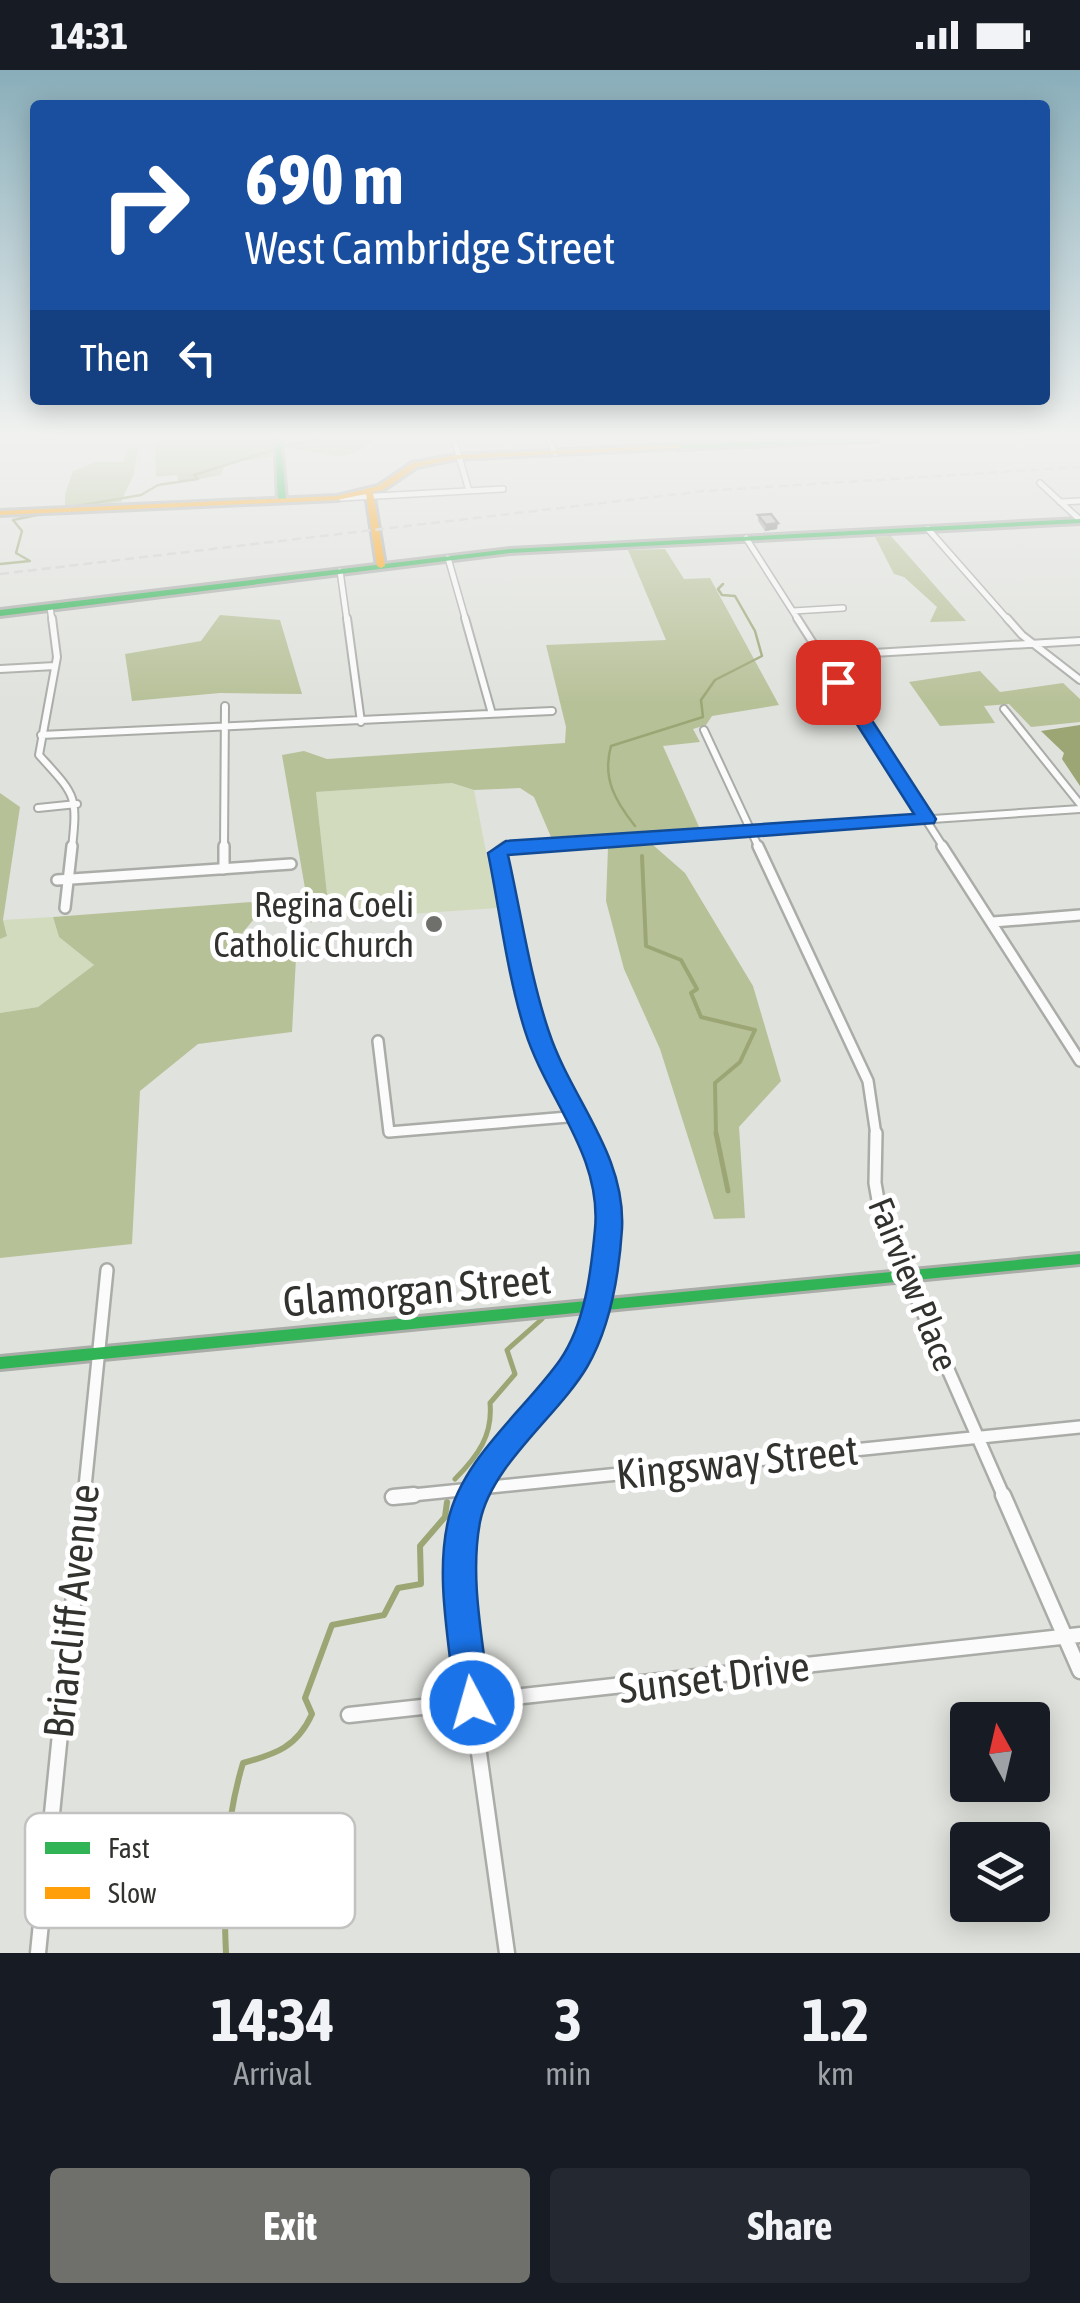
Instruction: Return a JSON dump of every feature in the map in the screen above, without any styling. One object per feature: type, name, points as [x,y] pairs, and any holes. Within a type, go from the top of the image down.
[{"type":"street","points":[[375,527],[381,566]]},
{"type":"street","points":[[0,613],[448,558],[968,527]]},
{"type":"street","points":[[928,529],[1030,644],[1080,680]]},
{"type":"street","points":[[746,538],[1080,1061]]},
{"type":"street","points":[[448,558],[492,714]]},
{"type":"street","points":[[340,571],[362,722]]},
{"type":"street","points":[[50,607],[56,638],[55,666],[41,735],[41,760],[70,788],[77,804],[64,908]]},
{"type":"street","points":[[793,611],[843,608]]},
{"type":"street","points":[[822,656],[1080,641]]},
{"type":"street","points":[[0,669],[55,666]]},
{"type":"street","points":[[224,869],[225,706]]},
{"type":"street","points":[[1004,709],[1080,806]]},
{"type":"street","points":[[41,735],[552,711]]},
{"type":"street","name":"Fairview Place","points":[[704,730],[874,1096],[878,1123],[873,1160],[876,1199],[978,1438],[1073,1636],[1080,1671]]},
{"type":"street","points":[[38,808],[77,804]]},
{"type":"street","points":[[506,1953],[472,1703],[460,1555],[464,1520],[476,1489],[575,1362],[598,1305],[608,1246],[607,1204],[594,1148],[550,1067],[536,1029],[498,857],[500,850],[1080,806]]},
{"type":"street","points":[[57,880],[291,864]]},
{"type":"street","points":[[993,922],[1080,915]]},
{"type":"street","points":[[378,1041],[389,1132],[580,1116]]},
{"type":"street","name":"Glamorgan Street","points":[[0,1363],[1080,1260]]},
{"type":"street","name":"Briarcliff Avenue","points":[[52,1813],[107,1270]]},
{"type":"street","name":"Kingsway Street","points":[[393,1497],[1080,1426]]},
{"type":"street","name":"Sunset Drive","points":[[348,1715],[1073,1636]]},
{"type":"street","name":"Briarcliff Avenue","points":[[38,1953],[40,1928]]},
{"type":"shaded area","points":[[891,536],[966,621],[930,622],[937,607],[904,577],[894,574],[875,537]]},
{"type":"shaded area","points":[[665,549],[684,579],[710,578],[779,705],[712,716],[706,725],[693,729],[700,742],[663,746],[700,829],[551,837],[534,797],[520,788],[474,790],[452,783],[316,792],[328,903],[311,923],[282,755],[304,751],[327,759],[565,743],[566,727],[546,645],[666,640],[628,550]]},
{"type":"shaded area","points":[[220,615],[280,620],[302,694],[220,693],[132,701],[125,654],[201,641]]},
{"type":"shaded area","points":[[980,671],[1000,692],[1063,683],[1080,699],[1080,722],[1031,727],[1009,704],[984,706],[995,723],[940,726],[909,682]]},
{"type":"shaded area","points":[[1080,725],[1080,786],[1062,759],[1064,753],[1041,731]]},
{"type":"shaded area","points":[[452,783],[474,790],[497,908],[323,920],[328,903],[316,792]]},
{"type":"shaded area","points":[[0,793],[20,807],[3,920],[7,936],[0,939]]},
{"type":"shaded area","points":[[653,845],[685,873],[753,986],[781,1081],[739,1127],[745,1218],[714,1219],[660,1049],[624,969],[606,901],[608,848]]},
{"type":"shaded area","points":[[251,902],[258,914],[231,947],[296,958],[292,1032],[198,1044],[140,1091],[132,1244],[0,1258],[0,1013],[38,1007],[94,965],[59,937],[53,917]]},
{"type":"shaded area","points":[[53,917],[59,937],[94,965],[38,1007],[0,1013],[0,939],[7,935],[3,920]]},
{"type":"waterway","points":[[0,564],[30,561],[16,553],[22,531],[19,527]]},
{"type":"waterway","points":[[635,826],[612,789],[608,768],[611,746],[703,717],[701,700],[715,680],[762,656],[755,631],[735,596],[722,595],[718,589],[723,584]]},
{"type":"waterway","points":[[642,856],[646,946],[681,960],[697,989],[691,993],[701,1017],[755,1030],[740,1062],[715,1083],[716,1135]]},
{"type":"waterway","points":[[716,1133],[728,1191]]},
{"type":"waterway","points":[[455,1479],[482,1444],[489,1425],[490,1403],[515,1374],[507,1350],[542,1319]]},
{"type":"waterway","points":[[232,1813],[243,1763],[284,1748],[300,1734],[312,1714],[305,1698],[332,1625],[384,1615],[398,1588],[421,1584],[420,1546],[445,1517],[447,1502]]},
{"type":"waterway","points":[[225,1928],[226,1953]]},
{"type":"railway","points":[[0,574],[400,527]]},
{"type":"traffic: fast","points":[[0,613],[510,551],[968,527]]},
{"type":"traffic: fast","points":[[0,1363],[1080,1259]]},
{"type":"traffic: slow","points":[[375,527],[381,566]]},
{"type":"place","name":"Regina Coeli Catholic Church","points":[[434,924]]},
{"type":"route","points":[[472,1703],[461,1586],[464,1520],[483,1477],[575,1362],[598,1305],[609,1225],[605,1188],[594,1148],[550,1067],[536,1029],[498,853],[506,847],[927,819],[838,682]]}]
